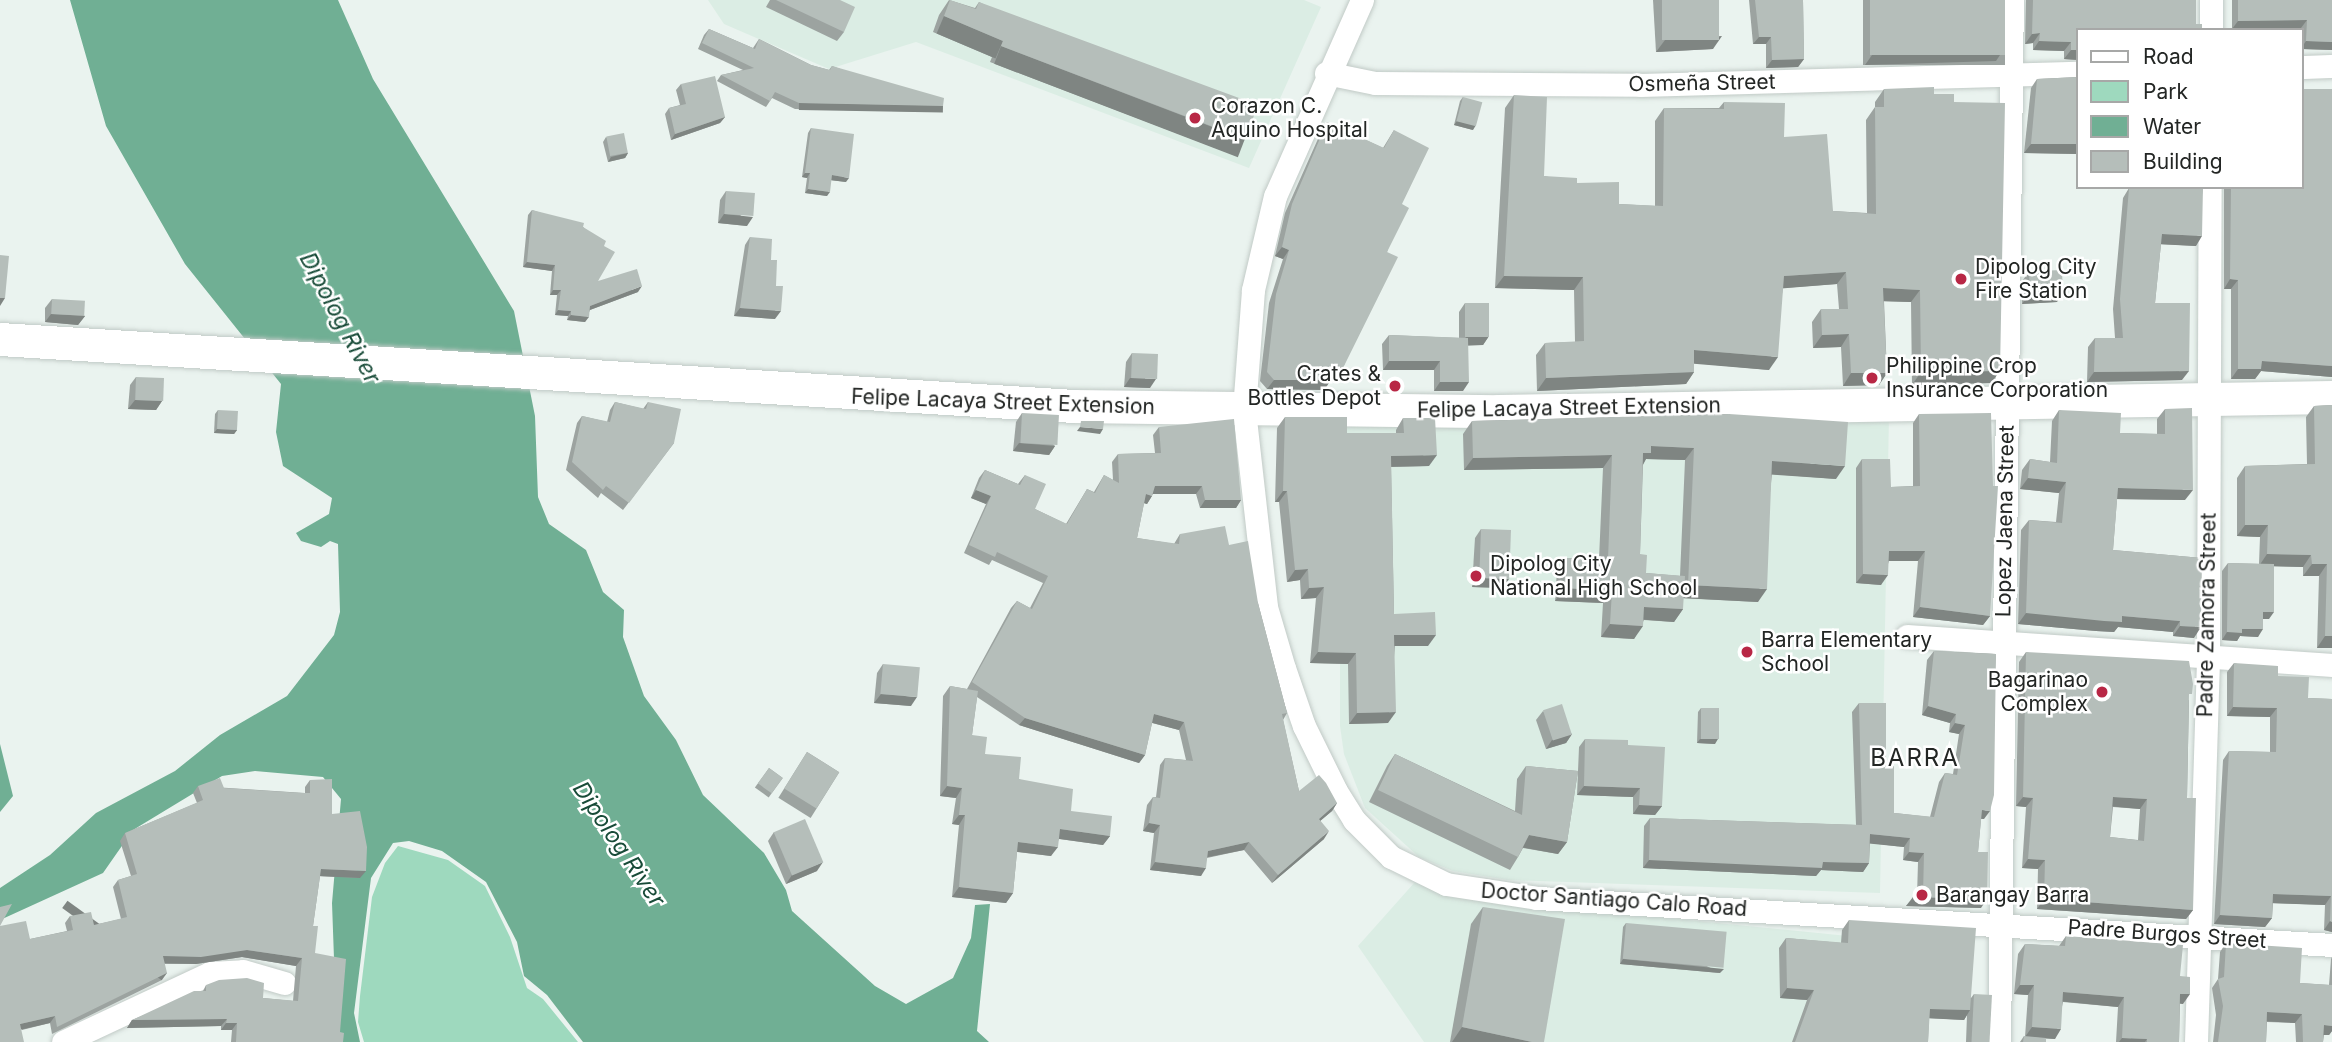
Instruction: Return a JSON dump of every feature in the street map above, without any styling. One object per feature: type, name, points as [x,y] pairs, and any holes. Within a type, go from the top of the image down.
[{"type":"main road","name":"Felipe Lacaya Street Extension","points":[[0,339],[901,398],[1244,410],[1499,411],[2332,397]]},
{"type":"street","name":"Doctor Santiago Calo Road","points":[[1362,0],[1326,73],[1275,196],[1262,244],[1247,334],[1244,410],[1266,607],[1304,726],[1336,791],[1354,820],[1391,857],[1417,873],[1474,892],[2001,923]]},
{"type":"street","name":"Lopez Jaena Street","points":[[1999,1042],[2012,0]]},
{"type":"street","points":[[2211,0],[2211,28]]},
{"type":"street","points":[[2304,67],[2332,66]]},
{"type":"street","name":"Osmeña Street","points":[[1326,73],[1375,83],[1640,85],[2076,73]]},
{"type":"street","name":"Padre Zamora Street","points":[[2196,1042],[2208,657],[2210,189]]},
{"type":"street","points":[[1907,636],[2004,639],[2208,657],[2332,664]]},
{"type":"street","name":"Padre Burgos Street","points":[[2001,923],[2332,945]]},
{"type":"street","points":[[63,1042],[209,972],[243,971],[284,983]]},
{"type":"shaded area","name":"Corazon C. Aquino Hospital","points":[[708,0],[1304,0],[1321,7],[1249,168],[916,42],[829,69],[724,24]]},
{"type":"shaded area","points":[[1889,415],[1880,893],[1508,880],[1453,871],[1419,857],[1365,808],[1344,754],[1340,726],[1340,426]]},
{"type":"shaded area","points":[[1415,882],[1442,893],[1526,904],[1878,939],[1846,1042],[1424,1042],[1358,946]]},
{"type":"green space","points":[[398,846],[448,860],[485,886],[510,937],[527,988],[543,999],[578,1042],[364,1042],[358,1022],[372,897],[385,863]]},
{"type":"water","name":"Dipolog River","points":[[70,0],[338,0],[373,79],[514,311],[535,416],[538,497],[549,524],[586,550],[603,592],[624,610],[623,637],[644,696],[676,740],[703,795],[764,853],[786,890],[792,911],[875,986],[906,1004],[953,978],[971,938],[975,905],[990,904],[977,1031],[989,1042],[583,1042],[547,995],[524,976],[517,942],[486,882],[442,851],[409,841],[393,843],[371,878],[354,1013],[360,1042],[337,1042],[332,903],[341,799],[323,777],[255,771],[222,776],[133,830],[103,873],[0,920],[0,888],[50,855],[96,813],[175,771],[220,735],[287,696],[334,635],[340,612],[338,544],[330,541],[321,547],[301,541],[296,533],[329,514],[332,498],[283,466],[276,432],[281,384],[185,264],[106,126]]},
{"type":"water","points":[[0,744],[13,796],[0,812]]},
{"type":"building","points":[[776,0],[840,0],[855,7],[844,32]]},
{"type":"building","points":[[950,0],[976,9],[979,2],[1258,105],[1245,139],[1001,46],[1003,41],[944,16]]},
{"type":"building","points":[[1662,0],[1719,0],[1719,40],[1662,40]]},
{"type":"building","points":[[1755,0],[1803,0],[1804,59],[1772,60],[1771,37],[1759,37]]},
{"type":"building","points":[[1870,0],[2005,0],[2005,55],[1870,55]]},
{"type":"building","points":[[2033,0],[2196,0],[2196,24],[2202,24],[2202,28],[2076,28],[2076,50],[2071,50],[2071,42],[2039,41],[2040,33],[2032,34]]},
{"type":"building","points":[[2238,0],[2332,0],[2332,42],[2306,41],[2307,20],[2238,21]]},
{"type":"building","points":[[709,29],[755,49],[759,39],[811,65],[830,70],[832,66],[944,98],[943,106],[799,103],[775,92],[770,101],[721,75],[754,68],[702,43]]},
{"type":"building","points":[[715,76],[725,117],[675,134],[669,108],[686,104],[681,84]]},
{"type":"building","points":[[2076,77],[2076,144],[2031,144],[2037,79]]},
{"type":"building","points":[[1934,87],[1934,94],[1954,94],[1954,102],[2005,103],[2000,371],[1921,372],[1920,290],[1883,288],[1887,373],[1851,373],[1849,334],[1822,335],[1821,309],[1848,309],[1846,272],[1784,276],[1778,357],[1694,350],[1694,372],[1546,378],[1545,343],[1584,341],[1583,277],[1504,276],[1514,95],[1547,97],[1544,176],[1577,178],[1577,183],[1619,182],[1619,204],[1663,206],[1664,108],[1724,109],[1724,102],[1785,103],[1784,137],[1827,134],[1833,211],[1876,214],[1875,107],[1884,107],[1884,89]]},
{"type":"building","points":[[2304,89],[2332,89],[2332,366],[2262,361],[2261,369],[2238,369],[2238,280],[2230,279],[2231,189],[2304,189]]},
{"type":"building","points":[[1463,97],[1482,102],[1476,126],[1457,121]]},
{"type":"building","points":[[1327,122],[1384,148],[1394,130],[1429,148],[1402,204],[1409,208],[1387,252],[1398,257],[1343,368],[1333,363],[1331,380],[1274,380],[1267,372],[1276,294],[1289,250],[1282,247],[1292,204]]},
{"type":"building","points":[[811,128],[854,134],[849,178],[832,175],[830,192],[808,189],[810,173],[805,173]]},
{"type":"building","points":[[624,133],[628,153],[610,156],[606,136]]},
{"type":"building","points":[[2129,189],[2203,189],[2202,236],[2162,234],[2155,303],[2190,303],[2189,371],[2094,372],[2095,338],[2123,338],[2120,299]]},
{"type":"building","points":[[726,191],[755,193],[753,216],[724,214]]},
{"type":"building","points":[[532,210],[584,223],[583,227],[606,241],[604,246],[615,252],[598,281],[637,269],[642,286],[590,306],[589,317],[558,310],[561,290],[553,290],[555,265],[527,262]]},
{"type":"building","points":[[750,237],[772,239],[771,260],[777,260],[776,286],[783,286],[781,311],[740,308]]},
{"type":"building","points":[[0,255],[9,256],[5,298],[0,298]]},
{"type":"building","points":[[2062,270],[2063,293],[2030,294],[2029,271]]},
{"type":"building","points":[[52,299],[85,301],[84,316],[51,314]]},
{"type":"building","points":[[1465,303],[1489,303],[1489,337],[1465,337]]},
{"type":"building","points":[[1389,335],[1468,338],[1469,382],[1440,382],[1440,361],[1389,361]]},
{"type":"building","points":[[1132,353],[1158,354],[1157,379],[1131,378]]},
{"type":"building","points":[[136,377],[164,378],[163,401],[135,400]]},
{"type":"building","points":[[615,402],[646,409],[648,402],[681,409],[674,443],[629,503],[606,486],[603,490],[572,462],[582,416],[610,422]]},
{"type":"building","points":[[2332,405],[2332,636],[2325,636],[2327,564],[2312,564],[2311,555],[2267,554],[2268,525],[2245,525],[2245,466],[2315,464],[2314,406]]},
{"type":"building","points":[[2192,408],[2193,490],[2118,488],[2113,550],[2202,558],[2201,627],[2180,626],[2180,621],[2122,616],[2122,622],[2026,613],[2029,520],[2062,523],[2066,482],[2028,478],[2030,459],[2057,463],[2059,410],[2121,413],[2120,433],[2165,434],[2165,409]]},
{"type":"building","points":[[218,410],[238,411],[237,430],[217,429]]},
{"type":"building","points":[[1022,413],[1059,415],[1057,445],[1020,443]]},
{"type":"building","points":[[1991,413],[1993,486],[1998,486],[1990,616],[1920,607],[1925,551],[1889,551],[1888,575],[1863,574],[1862,459],[1890,459],[1891,487],[1920,486],[1919,414]]},
{"type":"building","points":[[1729,414],[1848,422],[1845,466],[1772,461],[1767,589],[1688,585],[1694,448],[1651,446],[1651,453],[1643,453],[1640,554],[1647,555],[1646,573],[1685,576],[1683,609],[1644,607],[1643,626],[1610,624],[1612,591],[1564,588],[1566,558],[1608,559],[1612,455],[1473,458],[1472,421]]},
{"type":"building","points":[[1285,417],[1347,417],[1347,433],[1404,433],[1403,418],[1435,418],[1437,455],[1391,456],[1394,614],[1435,612],[1436,635],[1394,635],[1396,712],[1357,713],[1356,653],[1318,652],[1324,587],[1309,588],[1308,569],[1295,570],[1287,491],[1283,491]]},
{"type":"building","points":[[1234,419],[1241,500],[1205,500],[1202,486],[1155,486],[1152,496],[1146,494],[1137,538],[1179,544],[1180,534],[1225,526],[1229,545],[1248,541],[1258,603],[1287,713],[1282,714],[1299,791],[1319,775],[1337,803],[1319,819],[1329,831],[1278,875],[1249,842],[1208,851],[1206,868],[1155,862],[1160,825],[1149,823],[1153,797],[1160,798],[1165,758],[1193,761],[1184,722],[1154,714],[1145,755],[1025,718],[972,682],[1017,601],[1032,609],[1048,576],[997,552],[995,557],[969,545],[991,496],[976,490],[985,470],[1020,485],[1025,475],[1046,484],[1035,509],[1067,524],[1087,489],[1095,493],[1104,475],[1119,483],[1118,454],[1161,453],[1159,427]]},
{"type":"building","points":[[1081,421],[1104,421],[1103,429],[1080,427]]},
{"type":"building","points":[[1481,529],[1511,530],[1509,579],[1479,578]]},
{"type":"building","points":[[2228,563],[2274,564],[2274,612],[2263,612],[2263,629],[2242,629],[2242,633],[2227,632]]},
{"type":"building","points":[[1934,651],[1996,654],[1994,795],[1990,811],[1982,810],[1978,852],[1988,852],[1987,899],[1913,897],[1923,895],[1924,853],[1909,852],[1910,838],[1870,834],[1869,863],[1823,862],[1822,868],[1649,860],[1650,818],[1862,825],[1859,703],[1886,703],[1886,767],[1894,766],[1894,813],[1934,817],[1945,773],[1957,775],[1965,725],[1955,723],[1956,714],[1928,706]]},
{"type":"building","points":[[2026,652],[2189,661],[2193,684],[2192,694],[2189,694],[2187,798],[2196,798],[2193,910],[2044,899],[2045,860],[2028,859],[2033,798],[2023,797]],"holes":[[[2113,797],[2147,799],[2144,841],[2110,837]]]},
{"type":"building","points":[[2234,663],[2278,666],[2278,676],[2309,677],[2308,698],[2332,699],[2332,922],[2331,896],[2273,894],[2272,918],[2220,915],[2229,751],[2276,752],[2277,708],[2233,707]]},
{"type":"building","points":[[883,664],[920,667],[917,697],[880,694]]},
{"type":"building","points":[[950,686],[978,691],[972,735],[987,737],[985,754],[1021,757],[1019,779],[1073,789],[1071,811],[1112,816],[1110,836],[1060,829],[1058,847],[1018,842],[1013,893],[959,887],[965,815],[959,815],[962,788],[947,786]]},
{"type":"building","points":[[1562,704],[1572,734],[1553,741],[1543,710]]},
{"type":"building","points":[[1701,708],[1719,708],[1719,739],[1701,739]]},
{"type":"building","points":[[1585,739],[1628,740],[1628,745],[1665,747],[1662,806],[1639,805],[1640,788],[1584,786]]},
{"type":"building","points":[[807,752],[839,772],[816,809],[784,788]]},
{"type":"building","points":[[1395,754],[1522,815],[1526,766],[1578,771],[1567,842],[1529,835],[1518,857],[1378,790]]},
{"type":"building","points":[[769,768],[783,778],[772,793],[758,783]]},
{"type":"building","points":[[220,778],[224,788],[302,793],[310,793],[310,780],[332,779],[332,814],[360,811],[367,847],[366,871],[321,869],[313,926],[318,926],[315,953],[346,959],[340,1032],[344,1033],[343,1042],[236,1042],[237,1023],[226,1023],[227,1019],[132,1020],[194,991],[206,991],[206,985],[219,980],[247,978],[264,983],[263,998],[298,1001],[302,958],[247,950],[201,957],[163,956],[167,973],[57,1027],[55,1016],[20,1024],[24,1042],[0,1042],[0,926],[26,921],[30,939],[73,930],[70,916],[91,912],[94,925],[127,917],[118,880],[137,874],[125,833],[203,800],[198,786]]},
{"type":"building","points":[[805,819],[823,862],[792,876],[774,832]]},
{"type":"building","points":[[12,904],[0,926],[0,907]]},
{"type":"building","points":[[1483,907],[1565,919],[1544,1042],[1532,1042],[1462,1027]]},
{"type":"building","points":[[1849,920],[1976,928],[1970,1010],[1930,1009],[1928,1042],[1795,1042],[1814,990],[1787,988],[1786,938],[1848,943]]},
{"type":"building","points":[[1626,923],[1727,932],[1723,968],[1623,959]]},
{"type":"building","points":[[2066,936],[2183,945],[2180,976],[2190,977],[2190,994],[2180,994],[2179,1042],[2147,1042],[2147,1039],[2122,1038],[2124,997],[2063,992],[2061,1029],[2032,1027],[2034,985],[2020,985],[2025,944],[2065,946]]},
{"type":"building","points":[[2226,943],[2302,948],[2300,983],[2332,985],[2332,1026],[2324,1025],[2323,1042],[2303,1042],[2302,1014],[2267,1012],[2266,1042],[2218,1042],[2223,1006],[2218,979],[2224,977]]},
{"type":"building","points":[[1974,994],[1992,995],[1990,1042],[1971,1042]]},
{"type":"building","points":[[2024,1036],[2046,1038],[2046,1042],[2023,1042]]},
{"type":"place","name":"Corazon C. Aquino Hospital","points":[[1195,118]]},
{"type":"place","name":"Dipolog City Fire Station","points":[[1961,279]]},
{"type":"place","name":"Philippine Crop Insurance Corporation","points":[[1872,378]]},
{"type":"place","name":"Crates & Bottles Depot","points":[[1395,386]]},
{"type":"place","name":"Dipolog City National High School","points":[[1476,576]]},
{"type":"place","name":"Barra Elementary School","points":[[1747,652]]},
{"type":"place","name":"Bagarinao Complex","points":[[2102,692]]},
{"type":"place","name":"Barangay Barra","points":[[1922,895]]},
{"type":"district","name":"BARRA","points":[[1915,758]]}]
